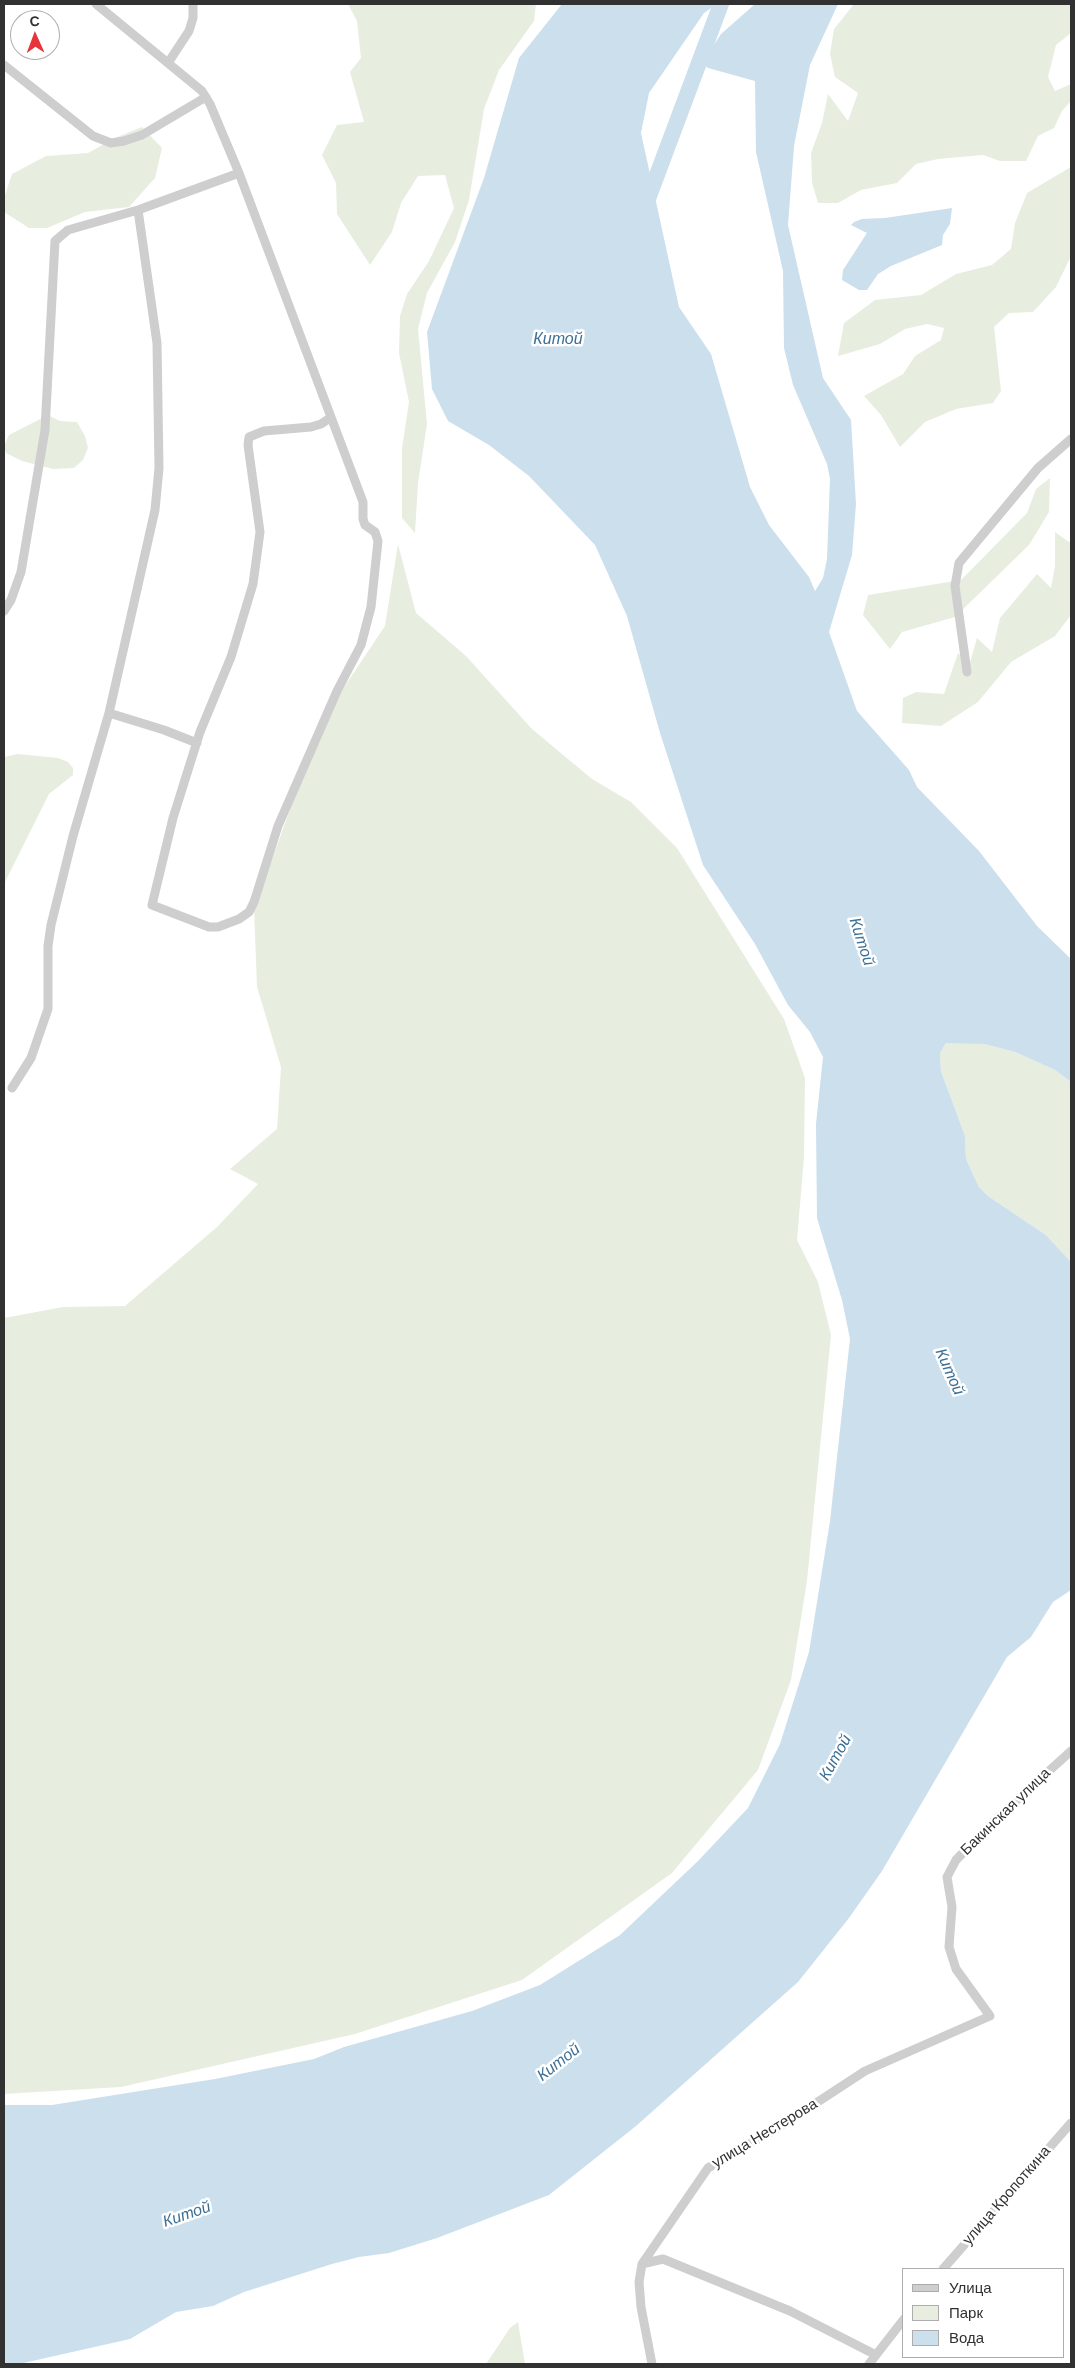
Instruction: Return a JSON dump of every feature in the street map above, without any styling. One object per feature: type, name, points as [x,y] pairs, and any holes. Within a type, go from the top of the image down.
[{"type":"street","points":[[96,4],[168,62],[206,97],[239,173],[363,502],[363,520],[365,525],[375,532],[378,540],[371,607],[356,656],[337,691],[278,826],[254,902],[249,912],[239,919],[218,927],[209,927],[152,905],[173,818],[198,743],[234,647],[255,576],[260,532],[248,445],[250,437],[264,431],[311,427],[321,424],[330,418]]},
{"type":"street","points":[[168,62],[189,31],[193,18],[193,4]]},
{"type":"street","points":[[4,64],[93,136],[111,143],[124,142],[142,135],[206,97]]},
{"type":"street","points":[[4,611],[11,600],[20,572],[45,430],[55,241],[68,230],[138,210],[239,173]]},
{"type":"street","points":[[12,1088],[31,1058],[48,1009],[48,946],[51,925],[73,836],[109,713],[155,510],[159,475],[157,343],[138,210]]},
{"type":"street","points":[[967,672],[954,586],[958,563],[1038,468],[1071,439]]},
{"type":"street","points":[[109,713],[198,743]]},
{"type":"street","name":"Бакинская улица","points":[[990,2016],[956,1969],[949,1947],[952,1907],[946,1877],[956,1860],[995,1820],[1071,1751]]},
{"type":"street","name":"улица Нестерова","points":[[652,2364],[639,2282],[642,2264],[708,2168],[784,2124],[865,2071],[990,2016]]},
{"type":"street","name":"улица Кропоткина","points":[[945,2268],[1071,2123]]},
{"type":"street","points":[[642,2264],[663,2259],[790,2311],[876,2355]]},
{"type":"street","points":[[869,2364],[902,2322]]},
{"type":"green space","points":[[348,4],[536,4],[534,21],[499,70],[484,109],[469,200],[455,242],[427,293],[418,329],[427,424],[418,483],[415,533],[402,518],[402,448],[409,402],[399,353],[400,316],[407,294],[429,261],[454,208],[445,175],[418,176],[401,203],[392,232],[370,265],[337,214],[336,183],[322,155],[337,125],[364,122],[350,72],[361,58],[357,21]]},
{"type":"green space","points":[[854,4],[1071,4],[1071,33],[1056,45],[1048,77],[1055,91],[1071,84],[1071,101],[1062,111],[1054,128],[1038,136],[1026,161],[1000,161],[983,155],[938,159],[916,164],[897,183],[861,190],[838,203],[818,203],[812,183],[811,153],[822,123],[828,94],[848,121],[858,93],[835,77],[830,54],[834,29]]},
{"type":"green space","points":[[142,127],[162,148],[155,178],[129,207],[85,212],[47,228],[29,228],[4,212],[4,198],[12,174],[46,156],[88,153],[115,138]]},
{"type":"green space","points":[[1071,167],[1071,256],[1056,287],[1033,312],[1009,313],[994,327],[1001,391],[993,403],[956,409],[925,422],[900,447],[881,415],[864,396],[903,374],[915,356],[941,340],[944,328],[927,324],[905,329],[880,344],[838,356],[844,323],[875,300],[921,295],[956,274],[992,265],[1011,249],[1015,223],[1027,193]]},
{"type":"green space","points":[[48,415],[60,421],[77,422],[85,436],[88,448],[83,460],[74,468],[53,469],[22,461],[6,453],[4,446],[9,435]]},
{"type":"green space","points":[[1050,478],[1049,512],[1029,545],[955,617],[902,632],[890,649],[863,615],[868,595],[961,580],[1027,513],[1036,489]]},
{"type":"green space","points":[[1055,532],[1069,542],[1071,541],[1071,615],[1055,636],[1011,662],[978,702],[941,726],[902,723],[903,698],[916,692],[944,694],[958,653],[969,666],[977,638],[992,652],[1000,618],[1037,574],[1051,588],[1055,566]]},
{"type":"green space","points":[[398,544],[416,613],[466,656],[532,729],[592,779],[631,802],[677,848],[784,1019],[805,1078],[804,1157],[797,1240],[818,1282],[831,1335],[807,1581],[791,1680],[758,1770],[672,1873],[522,1980],[355,2034],[121,2087],[4,2094],[4,1318],[63,1307],[125,1306],[217,1227],[258,1184],[230,1169],[277,1129],[281,1067],[257,987],[254,909],[296,793],[332,705],[385,626]]},
{"type":"green space","points":[[18,754],[58,758],[68,762],[73,768],[73,775],[49,794],[4,884],[4,757]]},
{"type":"green space","points":[[946,1043],[984,1044],[1015,1052],[1055,1070],[1071,1082],[1071,1262],[1046,1235],[988,1196],[979,1187],[966,1159],[965,1136],[941,1071],[940,1053]]},
{"type":"green space","points":[[518,2322],[525,2364],[486,2364],[510,2328]]},
{"type":"water","name":"Китой","points":[[562,4],[717,4],[704,13],[649,93],[641,133],[679,307],[711,354],[750,487],[769,525],[809,577],[815,591],[823,578],[827,559],[830,479],[827,464],[793,385],[784,348],[783,271],[756,152],[755,81],[708,68],[702,63],[721,34],[755,4],[838,4],[810,65],[794,146],[788,225],[823,378],[851,420],[856,504],[852,555],[829,632],[857,711],[909,770],[917,787],[979,851],[1037,926],[1071,959],[1071,1082],[1055,1070],[1015,1052],[984,1044],[946,1043],[940,1053],[941,1071],[965,1136],[966,1159],[979,1187],[988,1196],[1046,1235],[1071,1262],[1071,1590],[1053,1602],[1031,1637],[1007,1657],[882,1871],[849,1918],[798,1982],[636,2126],[549,2195],[437,2238],[389,2253],[359,2257],[332,2264],[244,2292],[213,2306],[176,2312],[130,2339],[19,2364],[4,2364],[4,2105],[52,2105],[215,2079],[314,2059],[344,2047],[472,2011],[540,1985],[620,1935],[698,1861],[748,1808],[780,1744],[809,1652],[830,1521],[850,1339],[842,1300],[817,1218],[816,1124],[823,1057],[810,1032],[788,1005],[755,944],[703,865],[660,733],[627,616],[595,545],[529,476],[489,445],[448,421],[432,389],[427,332],[484,178],[519,58]]},
{"type":"water","points":[[952,208],[950,224],[943,235],[942,245],[891,266],[878,274],[867,290],[859,290],[842,280],[843,270],[867,233],[851,225],[854,222],[862,219],[885,218]]},
{"type":"waterway","name":"Китой","points":[[645,207],[721,4]]}]
